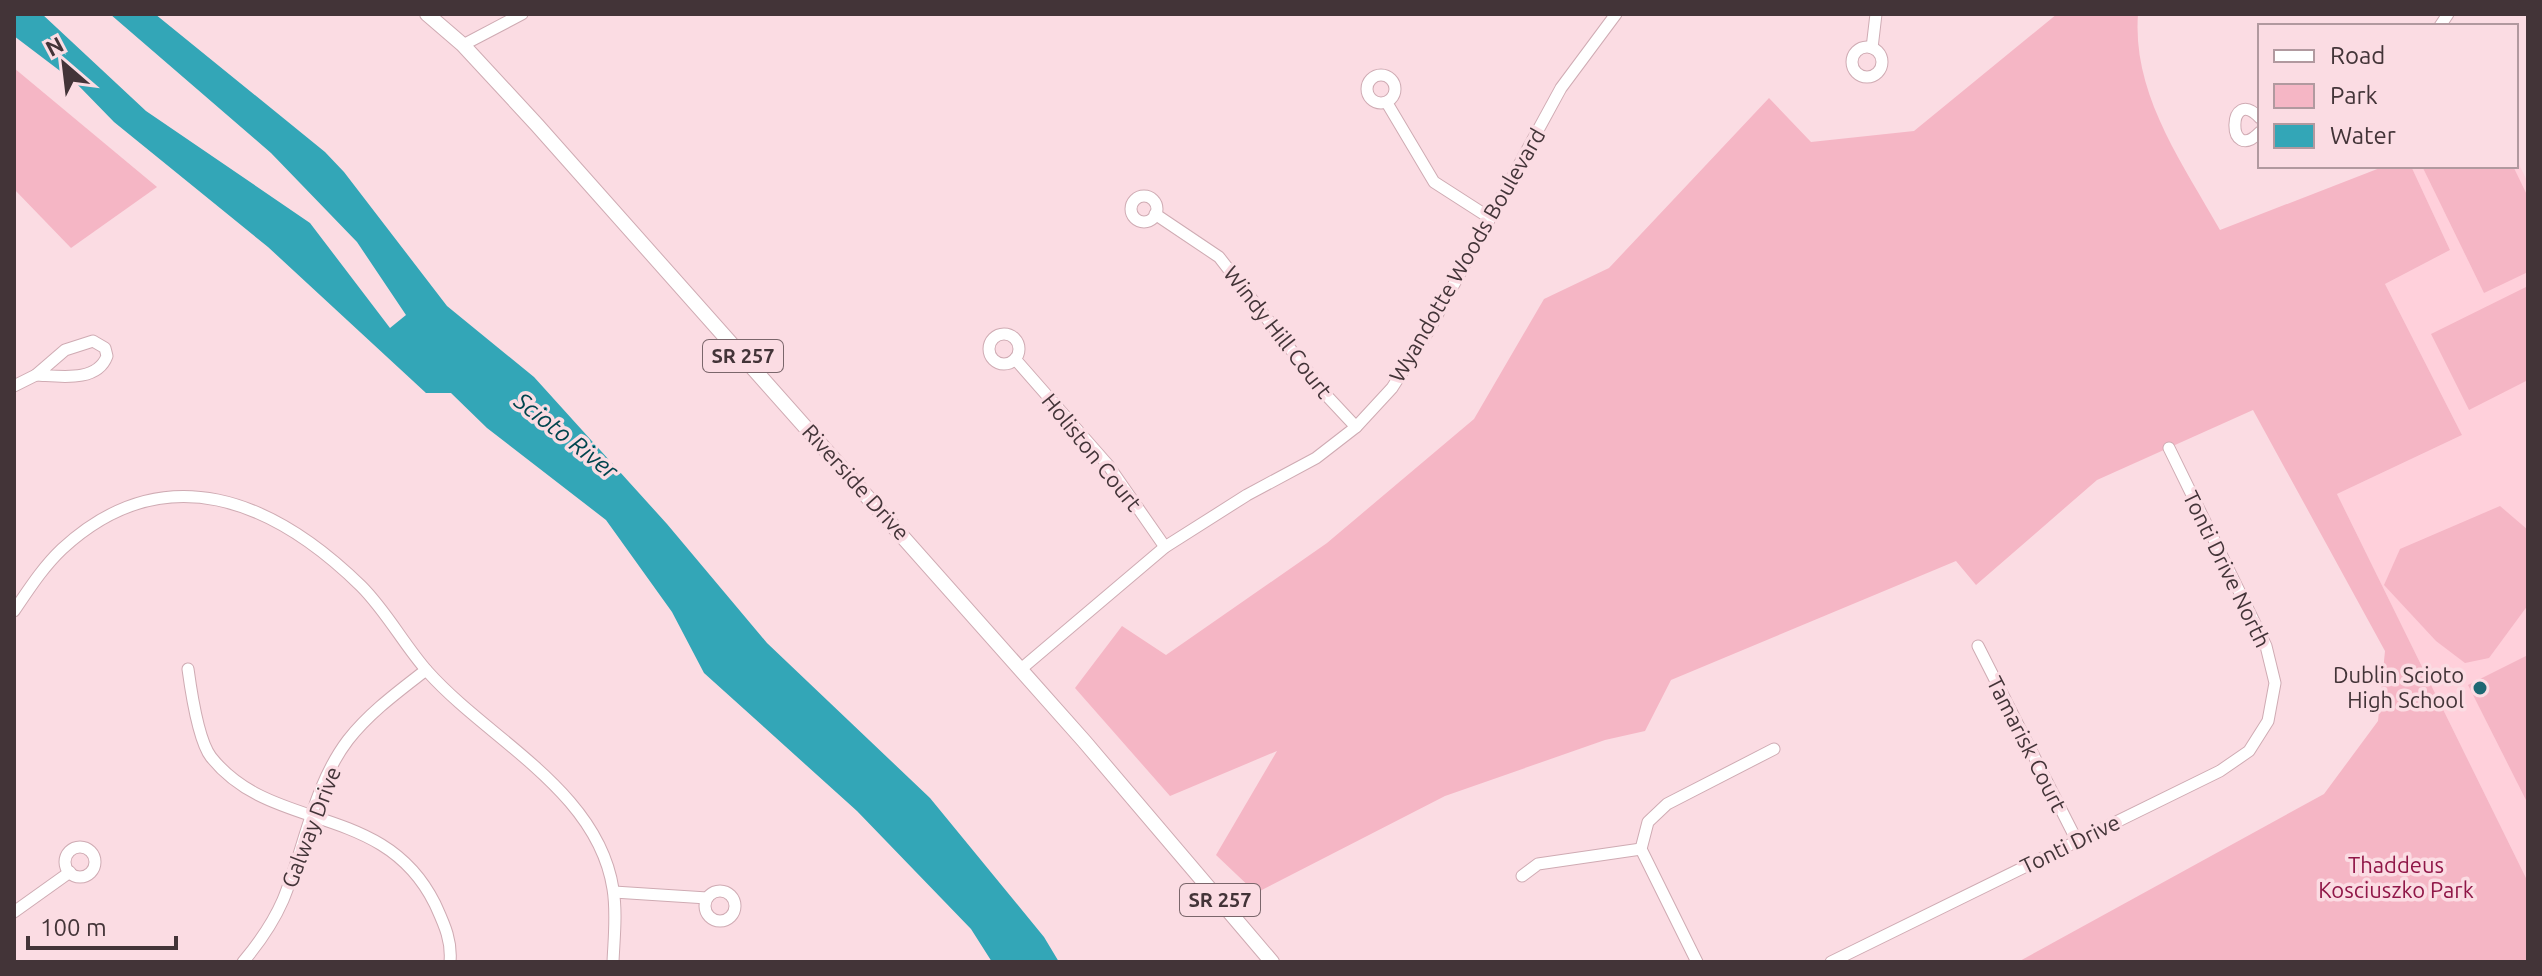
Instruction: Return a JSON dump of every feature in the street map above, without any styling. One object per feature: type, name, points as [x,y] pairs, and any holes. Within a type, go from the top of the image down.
[{"type":"main road","name":"Riverside Drive","points":[[427,14],[463,45],[1021,669],[1272,962]]},
{"type":"street","points":[[463,45],[522,14]]},
{"type":"street","name":"Wyandotte Woods Boulevard","points":[[1021,669],[1165,547],[1247,495],[1316,458],[1356,427],[1400,376],[1561,88],[1616,14]]},
{"type":"street","points":[[1872,48],[1876,14]]},
{"type":"street","points":[[1387,103],[1417,159],[1434,182],[1490,218]]},
{"type":"street","points":[[2258,116],[2245,111],[2236,116],[2233,124],[2236,133],[2243,139],[2252,139],[2258,134]]},
{"type":"street","name":"Windy Hill Court","points":[[1155,214],[1219,257],[1327,396],[1356,427]]},
{"type":"street","points":[[14,386],[36,375],[65,350],[82,343],[100,343],[106,349],[104,363],[84,375],[36,375]]},
{"type":"street","name":"Holiston Court","points":[[1015,359],[1108,465],[1165,547]]},
{"type":"street","name":"Tonti Drive North","points":[[2169,448],[2266,646],[2275,683],[2273,692]]},
{"type":"street","points":[[14,611],[63,548],[105,519],[161,499],[218,499],[269,515],[312,542],[363,589],[426,670],[575,808],[600,848],[614,892],[613,962]]},
{"type":"street","name":"Tamarisk Court","points":[[1978,646],[2077,841]]},
{"type":"street","points":[[188,669],[191,694],[209,755],[259,796],[381,843],[407,863],[427,889],[444,923],[451,941],[450,962]]},
{"type":"street","name":"Galway Drive","points":[[243,962],[264,937],[283,899],[322,787],[348,741],[382,704],[426,670]]},
{"type":"street","name":"Tonti Drive","points":[[1831,962],[2220,771],[2249,751],[2268,721],[2273,692]]},
{"type":"street","points":[[1697,962],[1641,849],[1648,822],[1667,804],[1774,749]]},
{"type":"street","points":[[1522,876],[1538,864],[1641,849]]},
{"type":"street","points":[[14,912],[70,872]]},
{"type":"street","points":[[614,892],[707,898]]},
{"type":"shaded area","name":"Dublin Scioto High School","points":[[2518,162],[2528,183],[2528,882],[2337,494],[2462,435],[2385,284],[2450,250],[2412,168],[2518,168]]},
{"type":"green space","name":"Thaddeus Kosciuszko Park","points":[[2057,14],[2138,14],[2138,43],[2151,100],[2176,153],[2220,230],[2380,168],[2412,168],[2450,250],[2385,284],[2462,435],[2337,494],[2528,882],[2528,962],[2018,962],[2324,794],[2378,721],[2385,651],[2253,410],[2097,480],[1976,585],[1956,561],[1671,680],[1645,731],[1605,740],[1445,796],[1256,893],[1216,855],[1277,751],[1170,796],[1075,688],[1122,626],[1166,655],[1327,543],[1474,419],[1544,299],[1609,268],[1769,98],[1811,142],[1914,131]]},
{"type":"green space","points":[[14,68],[157,187],[71,248],[14,189]]},
{"type":"green space","points":[[2423,168],[2514,168],[2528,197],[2528,272],[2484,293]]},
{"type":"green space","points":[[2528,286],[2528,380],[2469,410],[2431,334]]},
{"type":"green space","points":[[2500,506],[2528,530],[2528,605],[2489,658],[2465,663],[2436,641],[2384,585],[2400,549]]},
{"type":"green space","points":[[2528,655],[2528,804],[2468,685]]},
{"type":"water","name":"Scioto River","points":[[14,14],[42,14],[146,111],[310,223],[390,328],[406,315],[357,242],[271,153],[110,14],[155,14],[325,152],[344,172],[447,306],[534,377],[667,524],[767,643],[930,798],[1044,937],[1059,962],[992,962],[971,929],[857,811],[704,673],[672,612],[606,520],[487,428],[451,393],[426,393],[268,247],[114,122],[76,83],[14,36]]},
{"type":"place","name":"Dublin Scioto High School","points":[[2480,688]]}]
